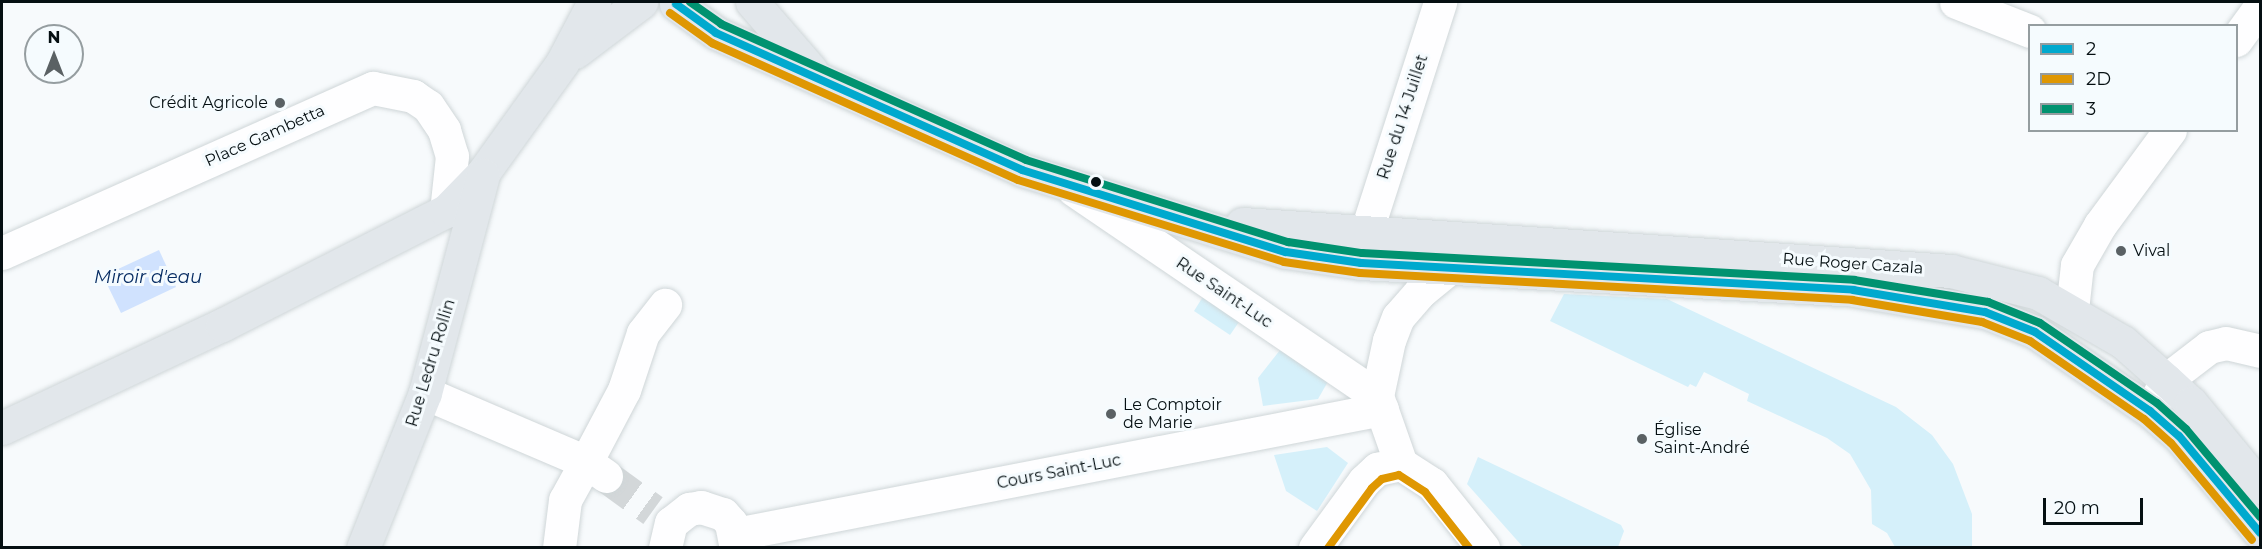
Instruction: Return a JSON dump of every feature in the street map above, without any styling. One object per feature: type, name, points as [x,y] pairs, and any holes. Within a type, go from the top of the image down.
[{"type":"main road","points":[[2,428],[222,325],[446,211],[483,173],[562,63],[594,2]]},
{"type":"main road","points":[[562,63],[612,20],[641,2]]},
{"type":"main road","name":"Rue Saint-Luc","points":[[676,2],[716,33],[1022,170],[1072,189],[1286,252],[1364,248]]},
{"type":"main road","name":"Rue Saint-Luc","points":[[752,2],[816,76]]},
{"type":"main road","name":"Rue Ledru Rollin","points":[[363,548],[425,393],[483,173]]},
{"type":"main road","name":"Rue Roger Cazala","points":[[1364,248],[1487,241],[1951,271],[2038,293],[2072,310],[2123,342],[2191,403],[2260,487]]},
{"type":"main road","name":"Rue Roger Cazala","points":[[1364,248],[1449,267],[1853,290],[1985,312],[2036,332],[2150,411],[2179,436],[2260,533]]},
{"type":"street","name":"Rue du 14 Juillet","points":[[1364,248],[1440,2]]},
{"type":"street","points":[[1956,2],[2016,18]]},
{"type":"street","points":[[2238,37],[2260,8]]},
{"type":"street","name":"Place Gambetta","points":[[2,254],[373,88],[413,96],[428,106],[444,130],[452,156],[446,211]]},
{"type":"street","points":[[2072,310],[2077,265],[2100,225],[2169,132]]},
{"type":"street","name":"Rue Saint-Luc","points":[[1072,189],[1379,403]]},
{"type":"street","points":[[1483,548],[1432,484],[1401,464],[1379,403],[1389,340],[1398,317],[1449,267],[1487,241]]},
{"type":"street","points":[[1985,312],[2038,293],[2077,265]]},
{"type":"street","points":[[559,548],[566,500],[596,469],[644,333],[665,305]]},
{"type":"street","points":[[2150,411],[2166,380],[2210,347],[2226,343],[2260,351]]},
{"type":"street","points":[[425,393],[596,469]]},
{"type":"street","name":"Cours Saint-Luc","points":[[663,527],[689,508],[713,508],[727,519],[736,541],[1379,403]]},
{"type":"street","points":[[1315,548],[1364,481],[1377,469],[1401,464]]},
{"type":"shaded area","points":[[1564,294],[1667,299],[1896,407],[1932,435],[1953,464],[1972,514],[1972,547],[1895,547],[1887,533],[1872,524],[1871,490],[1850,454],[1827,438],[1747,401],[1749,394],[1704,372],[1696,387],[1690,384],[1688,387],[1550,321]]},
{"type":"shaded area","points":[[1204,295],[1241,319],[1230,335],[1194,311]]},
{"type":"shaded area","points":[[1284,345],[1330,378],[1318,399],[1263,406],[1258,378]]},
{"type":"shaded area","points":[[1327,447],[1348,463],[1317,511],[1286,491],[1274,455]]},
{"type":"shaded area","points":[[1478,457],[1621,525],[1624,531],[1618,547],[1523,547],[1467,484]]},
{"type":"water","name":"Miroir d'eau","points":[[159,250],[176,287],[121,313],[103,276]]},
{"type":"tunnel","points":[[606,476],[653,510]]},
{"type":"transit line","name":"3","points":[[690,2],[721,24],[1026,160],[1288,242],[1362,253],[1854,280],[1988,302],[2040,323],[2157,403],[2186,429],[2260,517]]},
{"type":"transit line","name":"2","points":[[676,4],[716,33],[1022,170],[1286,252],[1361,263],[1853,290],[1985,312],[2035,332],[2150,411],[2179,436],[2260,533]]},
{"type":"transit line","name":"2D","points":[[670,13],[712,43],[1018,180],[1284,262],[1360,273],[1852,300],[1982,322],[2030,341],[2144,419],[2171,443],[2252,540]]},
{"type":"transit line","name":"2D","points":[[1328,548],[1372,488],[1382,479],[1399,475],[1425,492],[1469,548]]},
{"type":"place","name":"Crédit Agricole","points":[[280,103]]},
{"type":"place","name":"Vival","points":[[2121,251]]},
{"type":"place","name":"Le Comptoir de Marie","points":[[1111,414]]},
{"type":"place","name":"Église Saint-André","points":[[1642,439]]}]
